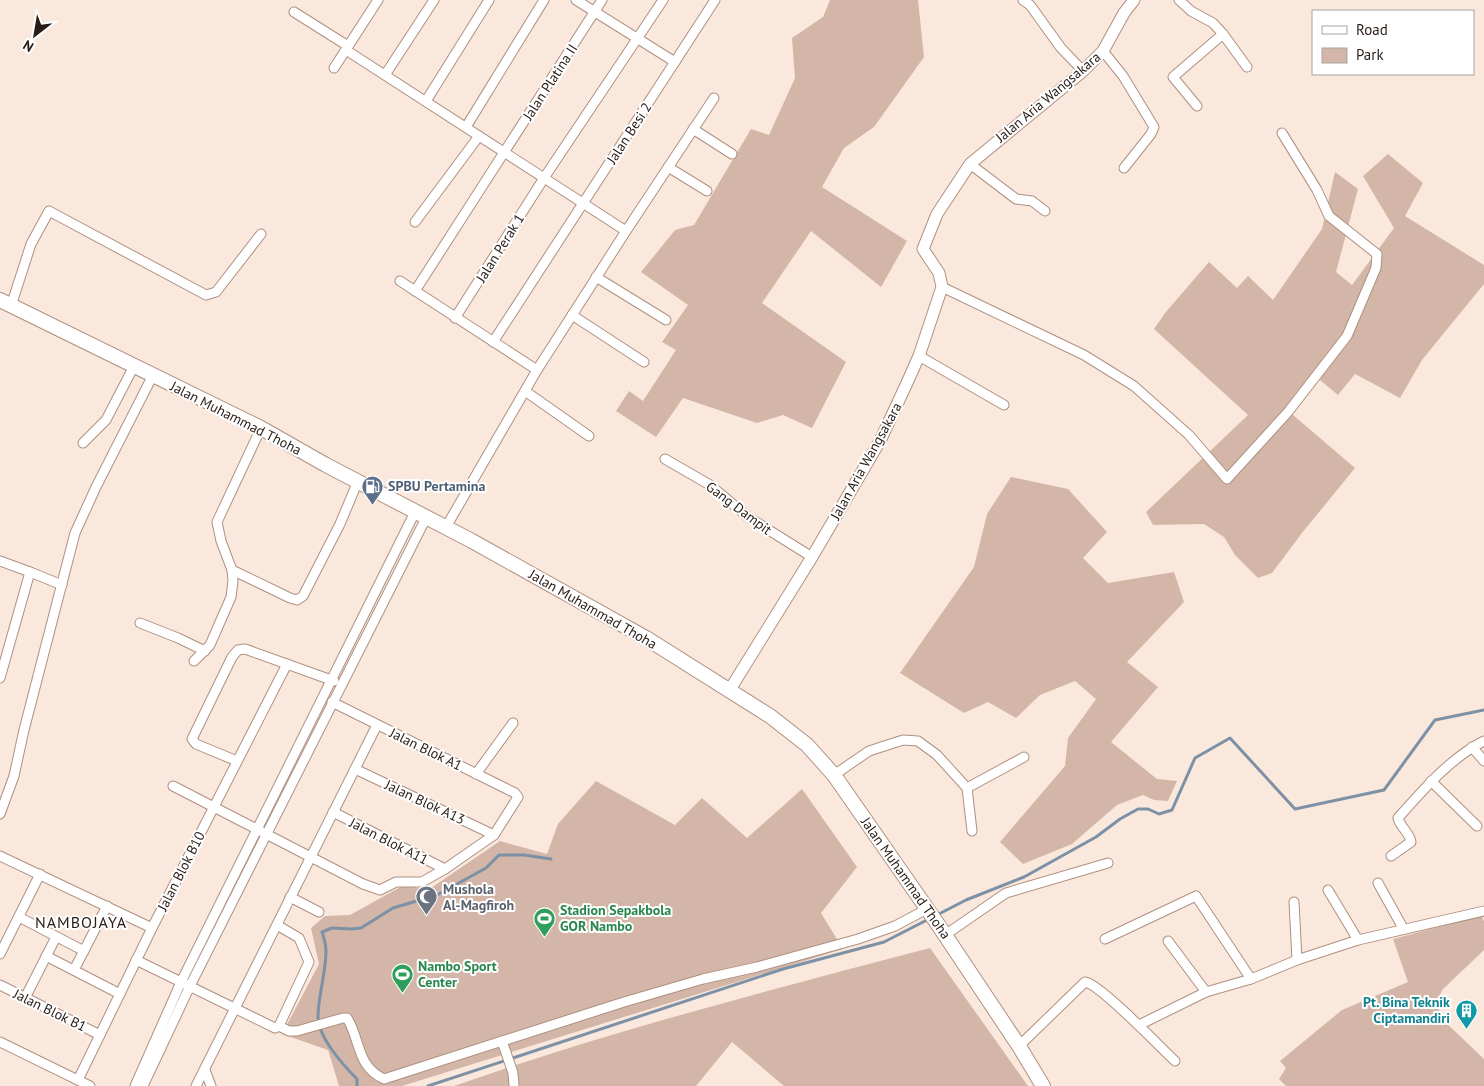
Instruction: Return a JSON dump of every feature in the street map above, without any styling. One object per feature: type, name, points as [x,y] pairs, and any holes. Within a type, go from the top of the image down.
[{"type":"main road","name":"Jalan Muhammad Thoha","points":[[6,303],[261,428],[420,515],[446,527],[622,624],[770,716],[807,745],[834,775],[944,933],[1019,1046],[1043,1086]]},
{"type":"street","points":[[334,68],[378,0]]},
{"type":"street","points":[[385,75],[434,0]]},
{"type":"street","points":[[426,101],[489,0]]},
{"type":"street","points":[[466,127],[544,0]]},
{"type":"street","points":[[576,0],[675,62]]},
{"type":"street","name":"Jalan Platina II","points":[[415,291],[602,0]]},
{"type":"street","name":"Jalan Perak 1","points":[[455,318],[544,178],[663,0]]},
{"type":"street","name":"Jalan Besi 2","points":[[493,342],[715,0]]},
{"type":"street","points":[[1023,0],[1030,5],[1061,48],[1083,71]]},
{"type":"street","name":"Jalan Aria Wangsakara","points":[[730,691],[880,441],[919,356],[942,288],[939,273],[923,249],[937,214],[970,164],[1083,71],[1103,51],[1124,13],[1134,0]]},
{"type":"street","points":[[1179,0],[1191,12],[1213,23],[1247,68]]},
{"type":"street","points":[[294,12],[385,75],[626,231]]},
{"type":"street","points":[[1197,106],[1173,77],[1223,34]]},
{"type":"street","points":[[1103,51],[1123,76],[1154,127],[1152,134],[1124,168]]},
{"type":"street","points":[[446,527],[536,370],[714,98]]},
{"type":"street","points":[[693,129],[732,154]]},
{"type":"street","points":[[942,288],[1084,355],[1134,386],[1189,435],[1227,479],[1288,412],[1347,336],[1376,268],[1377,254],[1329,216],[1317,190],[1282,132]]},
{"type":"street","points":[[415,222],[478,136]]},
{"type":"street","points":[[970,164],[1016,199],[1032,201],[1045,211]]},
{"type":"street","points":[[668,167],[707,191]]},
{"type":"street","points":[[6,303],[31,244],[49,211],[206,296],[216,292],[260,234]]},
{"type":"street","points":[[596,277],[666,320]]},
{"type":"street","points":[[400,282],[536,370]]},
{"type":"street","points":[[572,315],[644,362]]},
{"type":"street","points":[[919,356],[1004,405]]},
{"type":"street","points":[[83,443],[106,420],[134,366]]},
{"type":"street","points":[[0,814],[14,776],[24,730],[75,533],[85,509],[153,375]]},
{"type":"street","points":[[525,391],[589,436]]},
{"type":"street","points":[[194,661],[206,651],[215,637],[231,596],[232,570],[217,522],[261,428]]},
{"type":"street","name":"Gang Dampit","points":[[664,459],[710,485],[748,517],[812,557]]},
{"type":"street","points":[[232,570],[290,598],[297,600],[303,596],[340,524],[358,481]]},
{"type":"street","points":[[135,1086],[331,679],[420,515]]},
{"type":"street","points":[[143,1086],[185,984],[267,834],[341,684],[420,515]]},
{"type":"street","points":[[0,561],[62,585]]},
{"type":"street","points":[[0,678],[30,572]]},
{"type":"street","points":[[140,623],[206,651]]},
{"type":"street","points":[[238,761],[196,744],[192,739],[232,657],[238,650],[245,649],[341,684]]},
{"type":"street","name":"Jalan Blok B10","points":[[78,1080],[152,928],[287,664]]},
{"type":"street","name":"Jalan Blok A1","points":[[332,702],[511,790],[518,797],[494,835]]},
{"type":"street","points":[[476,774],[513,723]]},
{"type":"street","points":[[196,1086],[377,725]]},
{"type":"street","points":[[834,775],[869,751],[903,740],[918,741],[937,755],[967,788],[972,831]]},
{"type":"street","points":[[1391,856],[1411,842],[1398,818],[1431,781],[1472,747],[1484,741]]},
{"type":"street","points":[[1472,747],[1484,761]]},
{"type":"street","points":[[967,788],[1024,757]]},
{"type":"street","name":"Jalan Blok A13","points":[[355,769],[494,835]]},
{"type":"street","points":[[1431,781],[1477,826]]},
{"type":"street","points":[[173,786],[363,884],[380,890],[396,882],[422,882],[445,870],[494,835]]},
{"type":"street","name":"Jalan Blok A11","points":[[333,812],[445,870]]},
{"type":"street","points":[[1,858],[40,874],[152,928]]},
{"type":"street","points":[[944,933],[1006,893],[1108,863]]},
{"type":"street","points":[[0,954],[40,874]]},
{"type":"street","points":[[1378,883],[1403,928]]},
{"type":"street","points":[[1328,890],[1358,940]]},
{"type":"street","points":[[1104,939],[1196,896],[1251,979]]},
{"type":"street","points":[[290,898],[319,912]]},
{"type":"street","points":[[1294,902],[1297,960]]},
{"type":"street","points":[[74,970],[107,906]]},
{"type":"street","points":[[1138,1025],[1206,992],[1251,979],[1297,960],[1358,940],[1484,910]]},
{"type":"street","points":[[136,960],[275,1028],[279,1026],[289,1031],[297,1031],[347,1018],[366,1065],[373,1074],[384,1079],[694,981],[757,967],[858,939],[929,911]]},
{"type":"street","points":[[19,917],[84,951]]},
{"type":"street","points":[[277,925],[299,938],[309,962],[279,1026]]},
{"type":"street","points":[[25,998],[56,936]]},
{"type":"street","points":[[1168,941],[1206,992]]},
{"type":"street","points":[[46,956],[120,994]]},
{"type":"street","points":[[1019,1046],[1085,982],[1097,987],[1175,1061]]},
{"type":"street","name":"Jalan Blok B1","points":[[0,985],[100,1035]]},
{"type":"street","points":[[502,1041],[514,1073],[514,1085]]},
{"type":"street","points":[[0,1042],[90,1086]]},
{"type":"street","points":[[204,1070],[211,1086]]},
{"type":"green space","points":[[830,0],[918,0],[924,57],[874,127],[844,148],[822,187],[907,241],[881,287],[811,231],[762,303],[846,362],[812,428],[783,415],[757,423],[683,398],[656,437],[616,411],[629,391],[643,401],[676,350],[662,342],[688,305],[641,272],[675,230],[694,225],[751,129],[769,135],[795,78],[792,38],[823,17]]},
{"type":"green space","points":[[1388,154],[1423,183],[1405,216],[1484,265],[1484,284],[1422,360],[1400,398],[1355,374],[1338,395],[1314,375],[1286,409],[1355,468],[1272,573],[1258,578],[1235,555],[1224,537],[1204,524],[1153,525],[1146,512],[1248,415],[1154,329],[1165,313],[1209,262],[1237,288],[1248,276],[1273,300],[1322,229],[1335,172],[1358,189],[1336,272],[1352,285],[1394,228],[1363,176]]},
{"type":"green space","points":[[1011,477],[1068,489],[1107,532],[1083,558],[1108,583],[1174,572],[1184,602],[1127,662],[1158,687],[1111,742],[1157,779],[1177,781],[1168,801],[1154,800],[1143,795],[1117,805],[1072,844],[1023,864],[1000,842],[1065,766],[1068,738],[1096,699],[1075,681],[1040,695],[1016,718],[988,702],[964,713],[900,673],[974,567],[987,514]]},
{"type":"green space","points":[[596,781],[675,825],[702,798],[747,838],[802,789],[857,867],[821,913],[843,949],[402,1086],[339,1086],[328,1050],[282,1034],[319,964],[311,928],[325,916],[350,915],[404,885],[428,890],[500,841],[547,854],[558,824]]},
{"type":"green space","points":[[1481,916],[1484,921],[1484,950],[1442,990],[1437,1002],[1441,1018],[1484,1059],[1484,1086],[1286,1086],[1279,1079],[1286,1068],[1280,1061],[1342,1010],[1408,982],[1393,939]]},
{"type":"green space","points":[[930,948],[1028,1086],[784,1086],[732,1042],[696,1086],[454,1086],[631,1029]]},
{"type":"waterway","points":[[937,915],[966,900],[1024,877],[1096,837],[1120,819],[1138,809],[1148,809],[1159,814],[1172,810],[1195,758],[1230,738],[1295,809],[1384,790],[1435,720],[1484,710]]},
{"type":"waterway","points":[[357,1086],[357,1079],[332,1050],[319,1025],[318,1009],[326,951],[322,932],[332,928],[361,928],[393,908],[437,895],[486,868],[499,855],[524,855],[551,859]]},
{"type":"waterway","points":[[428,1086],[783,969],[884,942],[929,919]]},
{"type":"place","name":"SPBU Pertamina","points":[[372,505]]},
{"type":"place","name":"Mushola Al-Magfiroh","points":[[427,916]]},
{"type":"place","name":"Stadion Sepakbola GOR Nambo","points":[[544,937]]},
{"type":"place","name":"Nambo Sport Center","points":[[402,993]]},
{"type":"place","name":"Pt. Bina Teknik Ciptamandiri","points":[[1466,1029]]},
{"type":"district","name":"NAMBOJAYA","points":[[81,922]]}]
